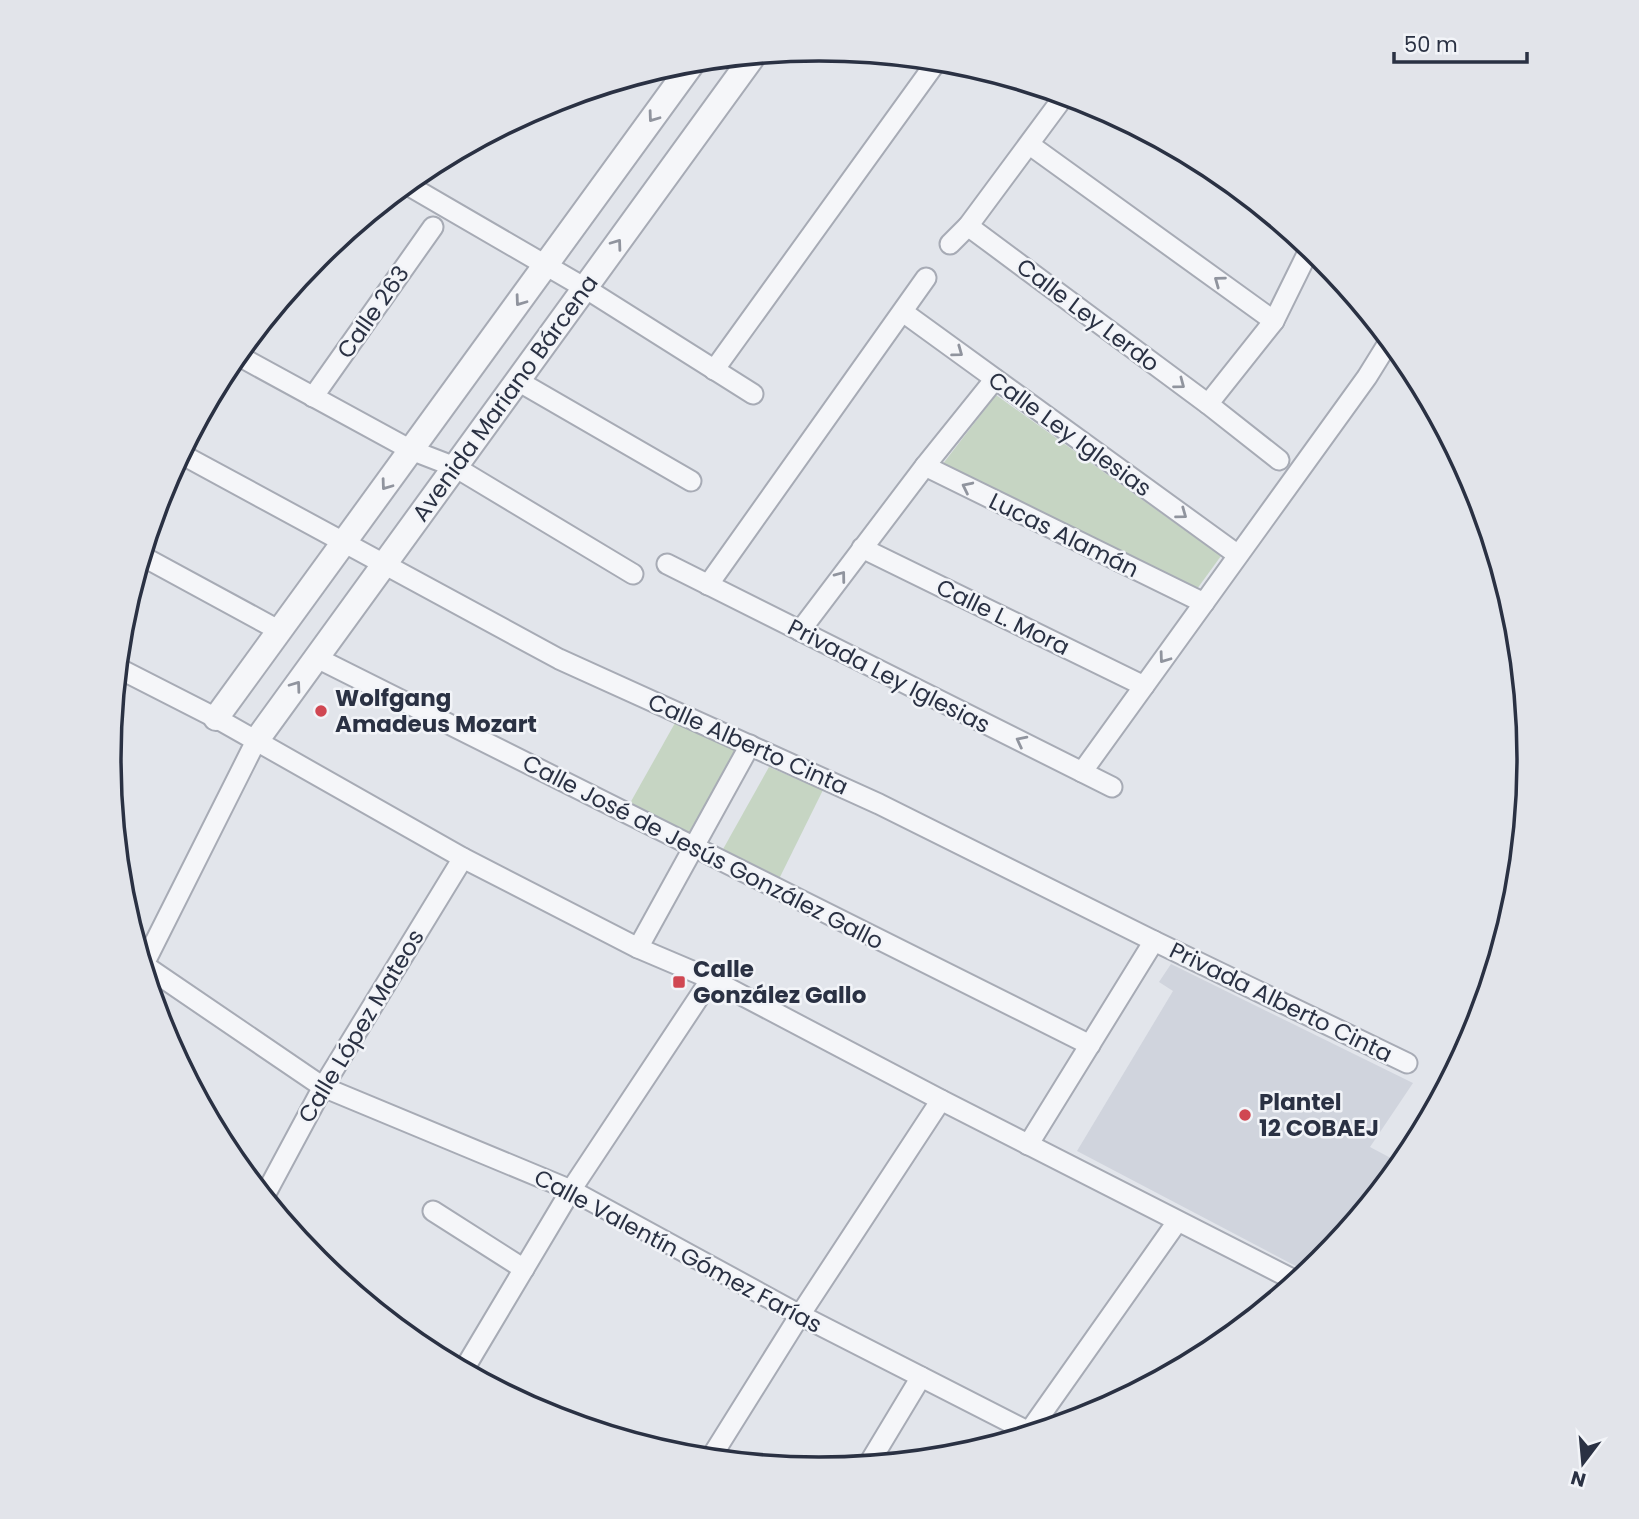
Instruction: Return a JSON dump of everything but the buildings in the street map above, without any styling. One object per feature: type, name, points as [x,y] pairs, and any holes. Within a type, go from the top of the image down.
[{"type":"street","name":"Avenida Mariano Bárcena","points":[[256,741],[746,65]]},
{"type":"street","points":[[714,370],[930,70]]},
{"type":"street","name":"Avenida Mariano Bárcena","points":[[216,718],[684,75]]},
{"type":"street","points":[[950,244],[968,226],[1059,104]]},
{"type":"street","points":[[1030,145],[1274,321]]},
{"type":"street","points":[[417,190],[546,264],[753,394]]},
{"type":"street","name":"Calle Ley Lerdo","points":[[968,226],[1279,460]]},
{"type":"street","name":"Calle 263","points":[[313,397],[433,227]]},
{"type":"street","points":[[1208,404],[1274,321],[1305,258]]},
{"type":"street","points":[[708,585],[926,278]]},
{"type":"street","name":"Calle Ley Iglesias","points":[[903,312],[1238,555]]},
{"type":"street","points":[[1082,772],[1384,350]]},
{"type":"street","points":[[247,361],[411,450],[455,467],[633,574]]},
{"type":"street","points":[[800,631],[925,466],[995,379]]},
{"type":"street","points":[[517,381],[691,481]]},
{"type":"street","name":"Calle Alberto Cinta","points":[[189,459],[559,659],[879,804],[1154,941]]},
{"type":"street","name":"Lucas Alamán","points":[[925,466],[1204,603]]},
{"type":"street","name":"Calle L. Mora","points":[[862,548],[1144,686]]},
{"type":"street","points":[[150,561],[280,631]]},
{"type":"street","name":"Privada Ley Iglesias","points":[[667,564],[1112,787]]},
{"type":"street","name":"Calle José de Jesús González Gallo","points":[[317,658],[1090,1045]]},
{"type":"street","points":[[127,672],[216,718],[463,858],[638,948],[711,979],[1288,1277]]},
{"type":"street","points":[[149,953],[256,741]]},
{"type":"street","points":[[638,948],[750,746]]},
{"type":"street","name":"Calle López Mateos","points":[[269,1188],[323,1087],[463,858]]},
{"type":"street","points":[[1028,1145],[1154,941]]},
{"type":"street","name":"Privada Alberto Cinta","points":[[1154,941],[1407,1063]]},
{"type":"street","name":"Calle Valentín Gómez Farías","points":[[155,973],[323,1087],[571,1190],[800,1315],[1019,1429]]},
{"type":"street","points":[[468,1363],[571,1190],[711,979]]},
{"type":"street","points":[[716,1450],[800,1315],[942,1100]]},
{"type":"street","points":[[433,1211],[524,1269]]},
{"type":"street","points":[[1037,1423],[1177,1222]]},
{"type":"street","points":[[874,1455],[921,1377]]},
{"type":"shaded area","name":"Plantel 12 COBAEJ","points":[[1171,964],[1413,1083],[1370,1147],[1392,1159],[1344,1220],[1298,1267],[1077,1151],[1173,991],[1159,982]]},
{"type":"green space","points":[[996,395],[1221,556],[1197,589],[942,465]]},
{"type":"green space","points":[[675,723],[736,751],[689,835],[629,805]]},
{"type":"green space","points":[[769,767],[823,790],[779,879],[722,851]]},
{"type":"place","name":"Wolfgang Amadeus Mozart","points":[[321,711]]},
{"type":"place","name":"Calle González Gallo","points":[[679,982]]},
{"type":"place","name":"Plantel 12 COBAEJ","points":[[1245,1115]]}]
